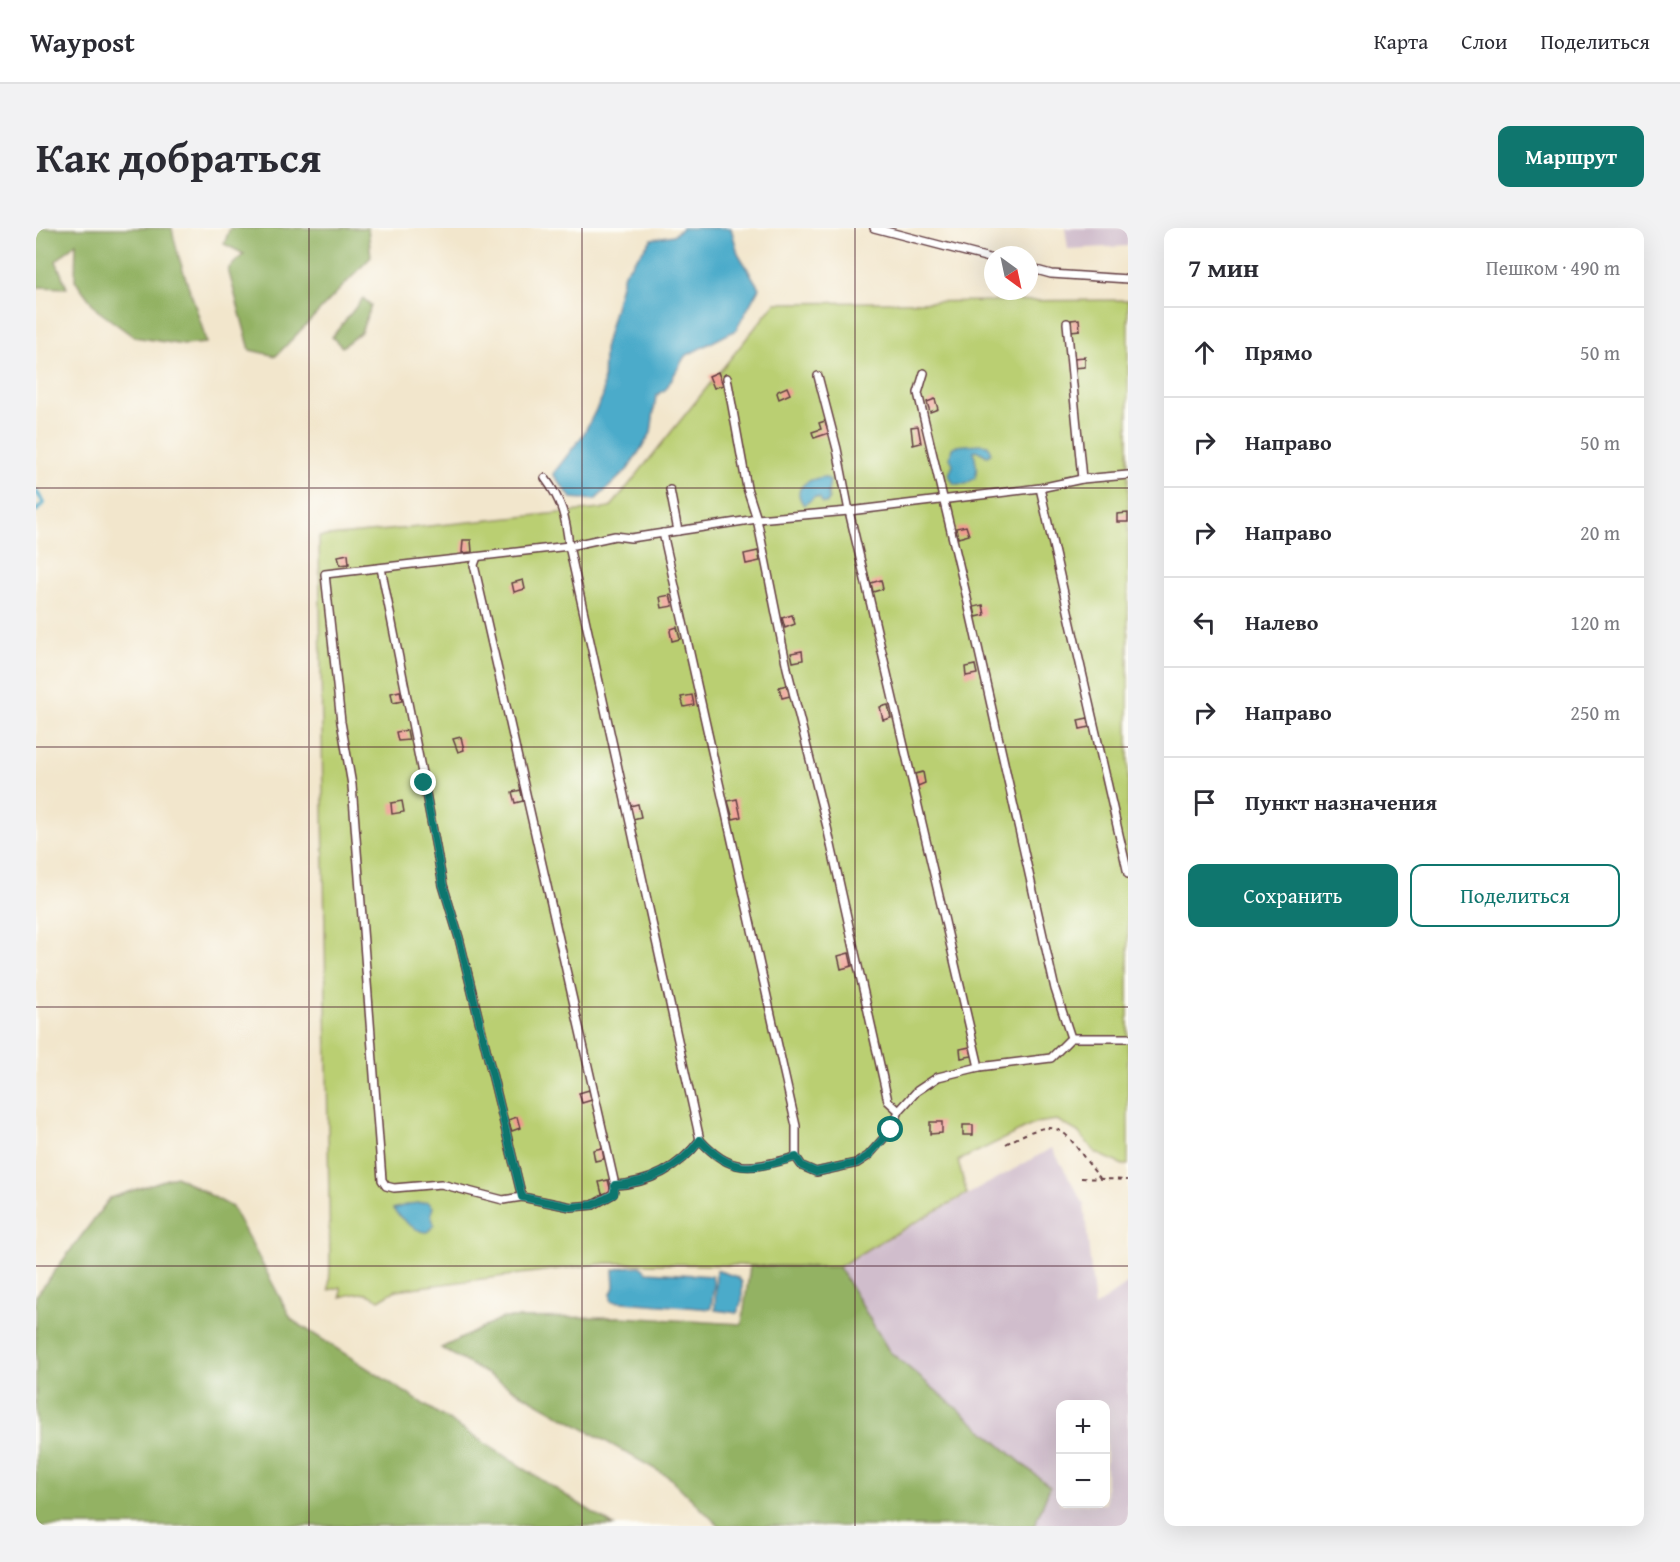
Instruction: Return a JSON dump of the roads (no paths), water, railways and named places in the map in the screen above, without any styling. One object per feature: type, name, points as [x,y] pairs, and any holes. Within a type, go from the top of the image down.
[{"type":"lane","points":[[874,228],[984,257]]},
{"type":"lane","points":[[1038,270],[1071,276],[1128,279]]},
{"type":"lane","points":[[1067,323],[1082,479]]},
{"type":"lane","points":[[924,373],[918,393],[1055,989],[1071,1038]]},
{"type":"lane","points":[[818,376],[837,448],[849,511],[979,1067]]},
{"type":"lane","points":[[727,378],[747,488],[757,519],[787,668],[827,827],[888,1101],[899,1112]]},
{"type":"lane","points":[[477,557],[474,565],[615,1185],[614,1194],[593,1205],[571,1207],[522,1197],[503,1200],[441,1184],[394,1188],[387,1186],[382,1180],[352,785],[341,722],[325,574],[568,546],[615,536],[632,538],[757,519],[943,500],[1040,488],[1082,479],[1128,475]]},
{"type":"lane","points":[[545,478],[558,496],[566,521],[568,546],[700,1140],[710,1151],[728,1164],[759,1167],[796,1157]]},
{"type":"lane","points":[[1040,488],[1128,874]]},
{"type":"lane","points":[[670,490],[678,531]]},
{"type":"lane","points":[[663,533],[796,1126],[796,1157],[802,1166],[816,1172],[857,1163],[868,1156],[891,1130],[899,1112],[917,1091],[938,1077],[979,1067],[1051,1058],[1071,1038],[1128,1038]]},
{"type":"lane","points":[[381,568],[443,885],[459,938],[522,1197]]},
{"type":"lane","points":[[615,1185],[636,1184],[657,1176],[692,1151],[700,1140]]},
{"type":"water","points":[[682,228],[731,228],[738,253],[759,288],[736,330],[685,356],[666,389],[656,396],[651,433],[628,469],[595,500],[571,498],[553,474],[583,435],[603,396],[604,349],[624,273],[652,239],[673,235]]},
{"type":"water","points":[[988,445],[991,453],[987,456],[977,450],[974,451],[977,470],[975,478],[966,484],[954,484],[949,475],[953,464],[950,458],[952,448]]},
{"type":"water","points":[[824,477],[830,480],[827,503],[822,503],[820,498],[815,497],[804,505],[800,499],[800,489],[807,482]]},
{"type":"water","points":[[428,1202],[433,1207],[431,1214],[434,1225],[428,1232],[413,1227],[393,1209],[409,1204]]},
{"type":"water","points":[[640,1266],[647,1272],[712,1276],[714,1285],[711,1309],[611,1301],[614,1287],[613,1270]]},
{"type":"water","points":[[716,1270],[737,1277],[742,1282],[742,1300],[737,1313],[715,1310]]},
{"type":"waterway","points":[[36,491],[44,503],[36,511]]}]
